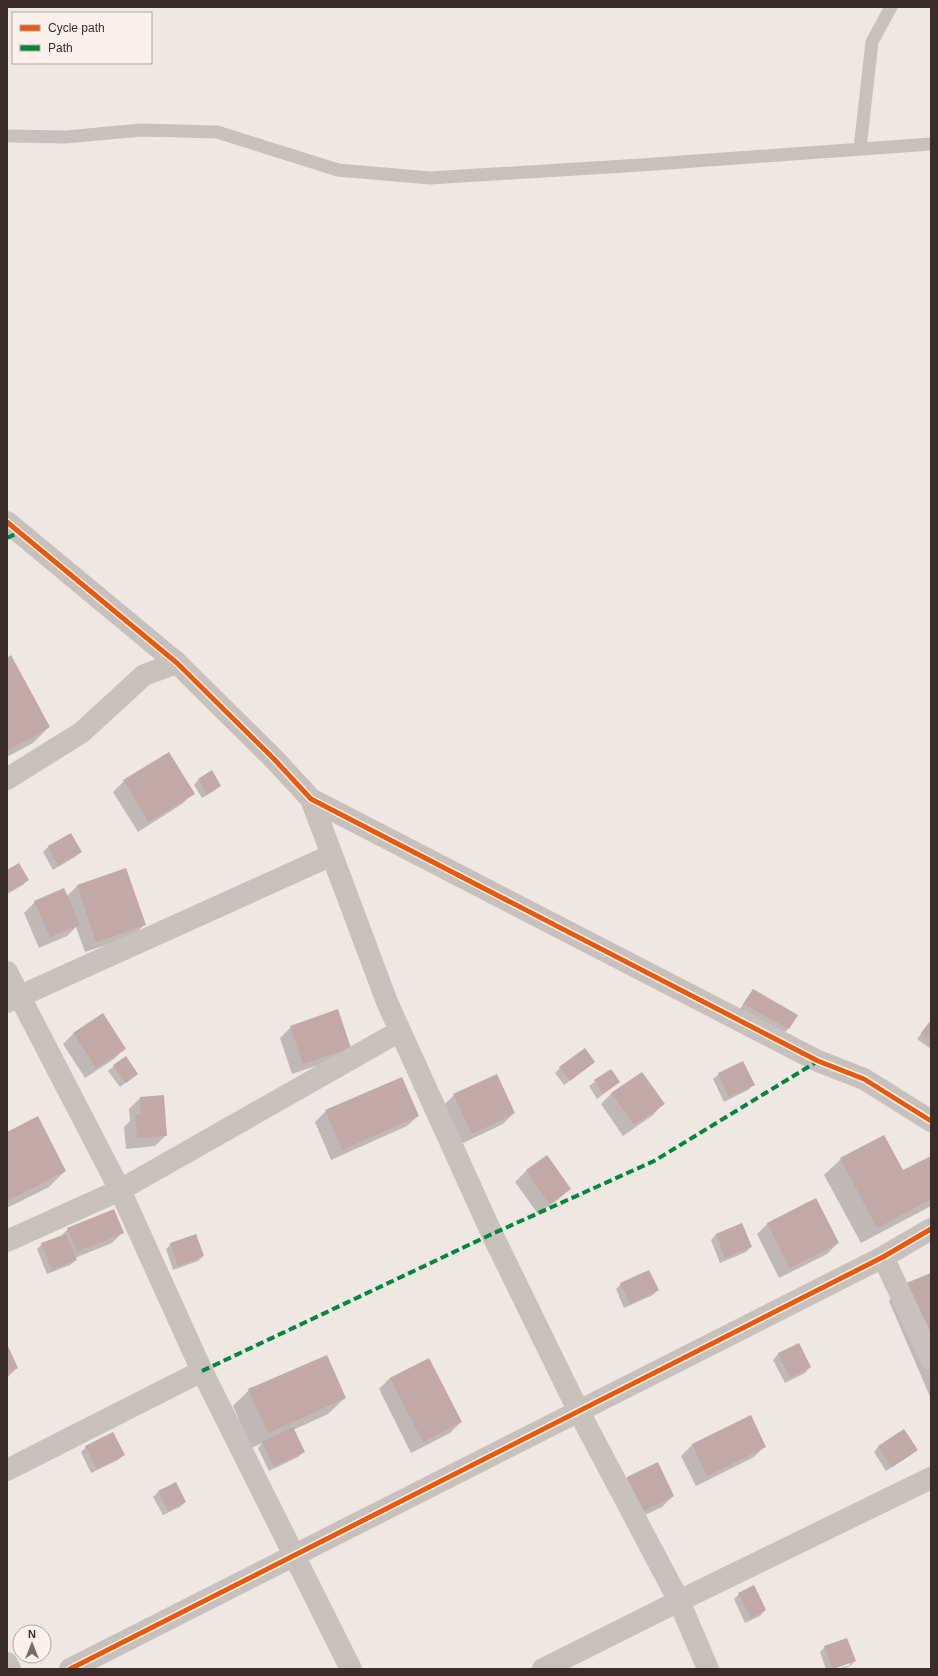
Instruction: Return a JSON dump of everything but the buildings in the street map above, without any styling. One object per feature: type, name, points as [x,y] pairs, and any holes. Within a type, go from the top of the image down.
[{"type":"street","points":[[7,522],[177,663],[274,759],[311,799],[818,1061],[864,1079],[931,1121]]},
{"type":"street","points":[[7,779],[82,732],[144,675],[177,663]]},
{"type":"street","points":[[311,799],[387,1002],[492,1234],[578,1410],[679,1601],[708,1669]]},
{"type":"street","points":[[13,999],[332,855]]},
{"type":"street","points":[[7,972],[13,999],[120,1190],[202,1371],[352,1669]]},
{"type":"street","points":[[7,1241],[120,1190],[400,1031]]},
{"type":"street","points":[[70,1669],[578,1410],[883,1257],[931,1229]]},
{"type":"street","points":[[883,1257],[931,1359]]},
{"type":"street","points":[[7,1470],[202,1371]]},
{"type":"street","points":[[543,1669],[931,1478]]},
{"type":"street","points":[[7,1663],[10,1669]]},
{"type":"lane","points":[[860,148],[872,42],[891,7]]},
{"type":"lane","points":[[7,136],[66,138],[141,130],[217,132],[338,170],[430,178],[641,165],[931,144]]},
{"type":"marked path","points":[[7,538],[18,533]]},
{"type":"marked path","points":[[202,1371],[492,1234],[654,1161],[818,1061]]},
{"type":"cycle path","points":[[7,522],[177,663],[274,759],[311,799],[818,1061],[864,1079],[931,1121]]},
{"type":"cycle path","points":[[70,1669],[883,1257],[931,1229]]}]
